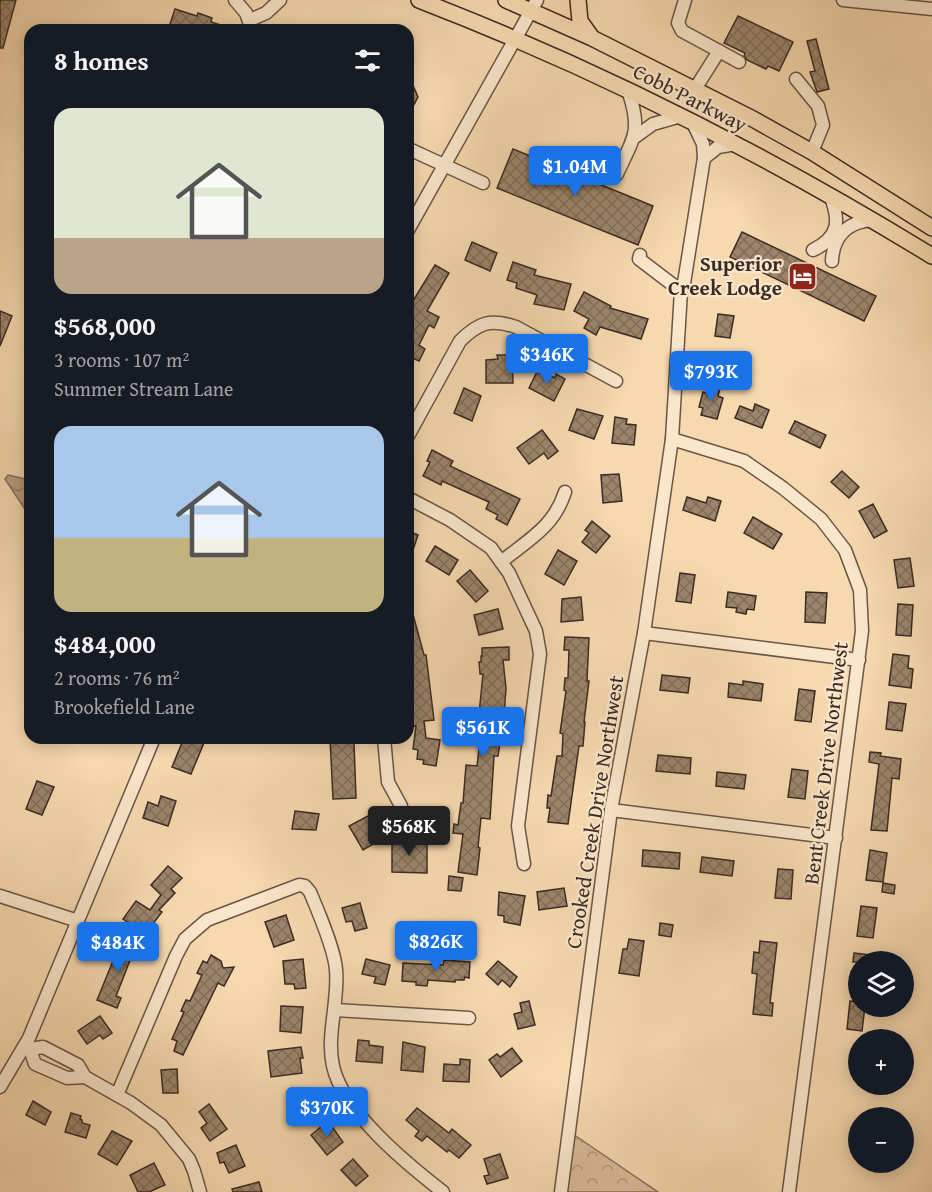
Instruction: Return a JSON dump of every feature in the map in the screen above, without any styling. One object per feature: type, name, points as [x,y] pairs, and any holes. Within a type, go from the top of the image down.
[{"type":"main road","name":"Cobb Parkway","points":[[419,0],[516,38],[687,119],[830,195],[932,256]]},
{"type":"main road","name":"Cobb Parkway","points":[[506,0],[534,5],[592,38],[695,89],[812,152],[932,228]]},
{"type":"main road","points":[[578,0],[580,21],[592,38]]},
{"type":"street","points":[[235,0],[250,24]]},
{"type":"street","points":[[252,24],[273,9],[280,0]]},
{"type":"street","points":[[685,0],[678,23],[682,31],[740,62]]},
{"type":"street","points":[[843,0],[932,9]]},
{"type":"street","points":[[414,220],[534,5]]},
{"type":"street","points":[[695,89],[719,51]]},
{"type":"street","points":[[796,79],[818,106],[823,125],[812,152]]},
{"type":"street","points":[[617,174],[635,137],[636,119],[628,90]]},
{"type":"street","points":[[635,137],[653,124],[687,119],[703,144],[704,158]]},
{"type":"street","points":[[704,158],[718,147],[736,144]]},
{"type":"street","points":[[414,150],[483,183]]},
{"type":"street","name":"Crooked Creek Drive Northwest","points":[[561,1192],[611,810],[644,633],[672,439],[681,291],[704,158]]},
{"type":"street","points":[[813,250],[826,243],[837,225],[837,214],[830,195]]},
{"type":"street","points":[[832,261],[833,247],[848,226],[874,220]]},
{"type":"street","points":[[640,255],[639,259],[681,291]]},
{"type":"street","points":[[414,425],[460,342],[472,330],[486,323],[503,322],[516,327],[616,381]]},
{"type":"street","name":"Bent Creek Drive Northwest","points":[[672,439],[744,461],[783,488],[821,519],[845,550],[860,591],[862,631],[859,660],[789,1192]]},
{"type":"street","points":[[501,562],[548,525],[560,508],[565,492]]},
{"type":"street","points":[[414,501],[450,520],[491,548],[508,573],[536,632],[540,654],[518,826],[524,864]]},
{"type":"street","points":[[644,633],[859,660]]},
{"type":"street","points":[[0,1087],[28,1047],[152,744]]},
{"type":"street","points":[[385,744],[388,782],[401,806]]},
{"type":"street","points":[[611,810],[836,838]]},
{"type":"street","points":[[117,1095],[176,956],[190,934],[207,920],[299,885],[308,888],[335,963],[335,1010],[331,1053],[333,1067],[340,1085],[355,1107],[387,1143],[414,1170],[443,1192]]},
{"type":"street","points":[[0,896],[78,921]]},
{"type":"street","points":[[335,1010],[469,1018]]},
{"type":"street","points":[[28,1047],[35,1064],[67,1078],[85,1077]]},
{"type":"street","points":[[28,1047],[43,1047],[78,1065],[85,1077],[148,1114],[172,1136],[189,1159],[200,1192]]},
{"type":"green space","points":[[564,1128],[658,1192],[558,1192]]},
{"type":"water","points":[[8,475],[24,479],[24,508],[5,479]]},
{"type":"building","points":[[0,0],[16,0],[3,48],[0,48]]},
{"type":"building","points":[[175,9],[197,16],[198,13],[212,18],[211,22],[217,24],[170,24]]},
{"type":"building","points":[[738,16],[793,42],[779,71],[768,66],[766,69],[747,60],[745,53],[724,43]]},
{"type":"building","points":[[816,39],[829,89],[817,92],[810,72],[815,71],[807,41]]},
{"type":"building","points":[[414,88],[418,97],[414,105]]},
{"type":"building","points":[[513,149],[653,206],[638,245],[497,188]]},
{"type":"building","name":"Superior Creek Lodge","points":[[742,232],[876,296],[864,321],[730,257]]},
{"type":"building","points":[[472,242],[497,253],[490,271],[465,260]]},
{"type":"building","points":[[513,262],[536,270],[534,275],[571,284],[564,310],[534,304],[537,295],[516,288],[517,283],[507,280]]},
{"type":"building","points":[[435,265],[449,273],[427,311],[439,317],[434,328],[429,325],[419,345],[425,349],[419,361],[414,359],[414,299]]},
{"type":"building","points":[[584,292],[611,306],[610,308],[648,319],[641,339],[600,327],[596,335],[584,328],[589,319],[574,311]]},
{"type":"building","points":[[0,311],[12,316],[0,346]]},
{"type":"building","points":[[718,314],[734,316],[730,338],[715,336]]},
{"type":"building","points":[[497,355],[512,355],[513,383],[486,383],[486,360],[498,359]]},
{"type":"building","points":[[538,370],[555,378],[556,374],[565,379],[554,401],[529,388]]},
{"type":"building","points":[[710,382],[721,385],[718,396],[723,398],[717,419],[701,415],[703,408],[699,407],[703,392],[707,393]]},
{"type":"building","points":[[464,388],[481,396],[472,421],[454,413]]},
{"type":"building","points":[[755,404],[769,410],[762,428],[735,418],[740,406],[753,411]]},
{"type":"building","points":[[577,409],[603,416],[594,439],[569,430]]},
{"type":"building","points":[[615,417],[627,419],[626,424],[636,425],[634,445],[612,443]]},
{"type":"building","points":[[795,421],[826,435],[820,448],[789,433]]},
{"type":"building","points":[[542,430],[558,451],[548,459],[544,453],[529,464],[517,448]]},
{"type":"building","points":[[432,450],[453,461],[450,466],[520,499],[507,525],[496,519],[498,515],[486,509],[489,502],[442,481],[441,485],[423,476],[430,462],[427,461]]},
{"type":"building","points":[[842,471],[859,487],[849,498],[831,482]]},
{"type":"building","points":[[619,474],[622,501],[603,503],[601,475]]},
{"type":"building","points":[[687,497],[706,503],[708,497],[721,501],[715,521],[683,510]]},
{"type":"building","points":[[873,504],[887,531],[874,538],[859,511]]},
{"type":"building","points":[[753,517],[782,534],[773,549],[744,533]]},
{"type":"building","points":[[592,521],[610,536],[596,553],[582,542],[589,533],[585,530]]},
{"type":"building","points":[[414,533],[418,535],[414,547]]},
{"type":"building","points":[[435,546],[458,560],[449,575],[426,561]]},
{"type":"building","points":[[558,550],[577,561],[564,585],[545,574]]},
{"type":"building","points":[[910,558],[914,586],[898,588],[894,560]]},
{"type":"building","points":[[470,570],[488,591],[476,602],[457,581]]},
{"type":"building","points":[[680,573],[695,575],[691,603],[676,601]]},
{"type":"building","points":[[728,592],[756,596],[754,610],[747,609],[746,614],[736,612],[737,608],[726,607]]},
{"type":"building","points":[[806,592],[827,593],[825,623],[805,622]]},
{"type":"building","points":[[581,597],[583,620],[561,622],[562,599]]},
{"type":"building","points":[[898,604],[913,605],[911,636],[896,635]]},
{"type":"building","points":[[498,609],[503,629],[479,635],[474,615]]},
{"type":"building","points":[[414,618],[424,655],[426,655],[434,720],[424,721],[426,738],[440,740],[436,766],[423,764],[424,760],[417,759],[418,750],[413,749],[416,726],[414,726]]},
{"type":"building","points":[[565,637],[589,638],[587,681],[589,681],[583,746],[579,746],[568,824],[548,822],[550,808],[547,808],[557,756],[562,756],[563,734],[560,733],[566,691],[564,690],[565,678],[568,678],[569,650],[564,650]]},
{"type":"building","points":[[509,647],[509,660],[503,660],[506,688],[504,716],[498,756],[494,756],[490,819],[481,818],[477,875],[458,872],[463,834],[453,833],[454,824],[458,825],[461,803],[463,803],[466,765],[477,766],[483,714],[479,714],[483,674],[480,674],[479,662],[481,662],[482,648]]},
{"type":"building","points":[[893,654],[909,656],[908,668],[913,669],[911,688],[889,685]]},
{"type":"building","points":[[662,675],[690,678],[688,693],[660,690]]},
{"type":"building","points":[[743,681],[763,684],[761,701],[728,697],[729,683],[743,685]]},
{"type":"building","points":[[799,689],[815,691],[811,722],[795,720]]},
{"type":"building","points":[[889,702],[906,704],[902,731],[886,729]]},
{"type":"building","points":[[182,744],[204,744],[191,774],[172,767]]},
{"type":"building","points":[[330,744],[354,744],[356,798],[333,799]]},
{"type":"building","points":[[870,752],[901,759],[899,779],[892,778],[887,831],[871,830],[879,764],[869,762]]},
{"type":"building","points":[[658,755],[691,758],[690,774],[656,771]]},
{"type":"building","points":[[792,769],[808,771],[805,799],[788,797]]},
{"type":"building","points":[[717,772],[746,775],[744,789],[716,786]]},
{"type":"building","points":[[37,781],[54,787],[42,815],[26,809]]},
{"type":"building","points":[[161,796],[176,801],[168,826],[143,818],[148,802],[158,806]]},
{"type":"building","points":[[295,811],[319,814],[316,830],[292,829]]},
{"type":"building","points":[[368,816],[382,839],[363,850],[349,826]]},
{"type":"building","points":[[392,841],[427,843],[427,873],[392,872]]},
{"type":"building","points":[[643,850],[680,853],[679,869],[642,866]]},
{"type":"building","points":[[870,850],[887,853],[883,882],[866,880]]},
{"type":"building","points":[[702,857],[734,861],[732,876],[700,872]]},
{"type":"building","points":[[168,866],[182,878],[171,889],[175,893],[159,910],[162,912],[152,925],[149,923],[142,932],[123,919],[136,901],[150,910],[161,895],[151,885]]},
{"type":"building","points":[[778,869],[793,870],[791,899],[775,898]]},
{"type":"building","points":[[449,876],[463,878],[461,891],[448,890]]},
{"type":"building","points":[[883,883],[895,885],[894,894],[882,892]]},
{"type":"building","points":[[564,888],[567,906],[539,910],[537,892]]},
{"type":"building","points":[[499,892],[525,896],[520,925],[504,922],[504,916],[498,915]]},
{"type":"building","points":[[360,903],[367,928],[355,931],[352,921],[346,922],[342,908]]},
{"type":"building","points":[[861,906],[877,908],[873,938],[857,936]]},
{"type":"building","points":[[286,915],[294,940],[274,947],[265,922]]},
{"type":"building","points":[[660,923],[673,925],[671,937],[659,935]]},
{"type":"building","points":[[122,939],[141,947],[137,957],[132,955],[116,996],[121,998],[117,1008],[97,1000]]},
{"type":"building","points":[[629,939],[644,941],[639,976],[619,973],[623,949],[627,949]]},
{"type":"building","points":[[760,941],[777,943],[770,1003],[773,1003],[772,1016],[753,1014],[757,974],[752,973],[754,952],[759,953]]},
{"type":"building","points":[[211,955],[221,961],[223,968],[234,967],[224,986],[218,983],[183,1055],[174,1051],[177,1041],[172,1039],[184,1012],[181,1011],[186,1000],[190,1001],[202,975],[197,973],[203,961],[207,963]]},
{"type":"building","points":[[303,959],[306,988],[295,989],[294,984],[285,984],[283,961]]},
{"type":"building","points":[[366,959],[390,965],[385,985],[374,983],[376,977],[362,974]]},
{"type":"building","points":[[444,960],[470,962],[469,978],[465,977],[464,980],[455,980],[455,982],[428,980],[427,986],[402,981],[403,963],[443,965]]},
{"type":"building","points":[[498,961],[517,977],[510,987],[502,980],[498,985],[486,974]]},
{"type":"building","points":[[529,1001],[535,1025],[518,1029],[514,1014],[522,1012],[520,1003]]},
{"type":"building","points":[[281,1006],[303,1007],[301,1033],[280,1031]]},
{"type":"building","points":[[100,1016],[112,1033],[103,1039],[100,1035],[87,1044],[78,1031]]},
{"type":"building","points":[[848,1017],[864,1017],[862,1029],[847,1029]]},
{"type":"building","points":[[358,1040],[369,1041],[369,1045],[383,1047],[382,1063],[356,1061]]},
{"type":"building","points":[[403,1042],[425,1047],[423,1072],[401,1070]]},
{"type":"building","points":[[301,1047],[302,1073],[271,1077],[268,1051]]},
{"type":"building","points":[[512,1048],[522,1061],[501,1077],[489,1060],[497,1054],[500,1057]]},
{"type":"building","points":[[460,1059],[470,1060],[469,1082],[443,1081],[444,1064],[460,1065]]},
{"type":"building","points":[[177,1069],[178,1093],[163,1093],[161,1070]]},
{"type":"building","points":[[301,1091],[309,1103],[314,1100],[319,1109],[300,1120],[287,1099]]},
{"type":"building","points":[[33,1101],[51,1112],[45,1125],[26,1115]]},
{"type":"building","points":[[209,1104],[227,1129],[210,1141],[201,1128],[207,1123],[199,1112]]},
{"type":"building","points":[[417,1108],[449,1133],[452,1129],[471,1145],[459,1158],[449,1150],[447,1152],[427,1136],[422,1141],[415,1136],[419,1131],[406,1120]]},
{"type":"building","points":[[71,1113],[81,1116],[82,1123],[90,1125],[86,1138],[65,1132]]},
{"type":"building","points":[[328,1121],[343,1142],[327,1155],[311,1135]]},
{"type":"building","points":[[112,1131],[132,1141],[117,1165],[98,1154]]},
{"type":"building","points":[[236,1145],[245,1166],[229,1173],[224,1162],[220,1163],[217,1153]]},
{"type":"building","points":[[500,1154],[508,1178],[487,1184],[484,1176],[489,1175],[484,1159]]},
{"type":"building","points":[[353,1159],[368,1176],[356,1186],[341,1170]]},
{"type":"building","points":[[154,1163],[165,1185],[149,1192],[138,1192],[130,1175]]},
{"type":"building","points":[[259,1182],[262,1192],[233,1192],[232,1189]]},
{"type":"place","name":"Superior Creek Lodge","points":[[803,276]]}]
